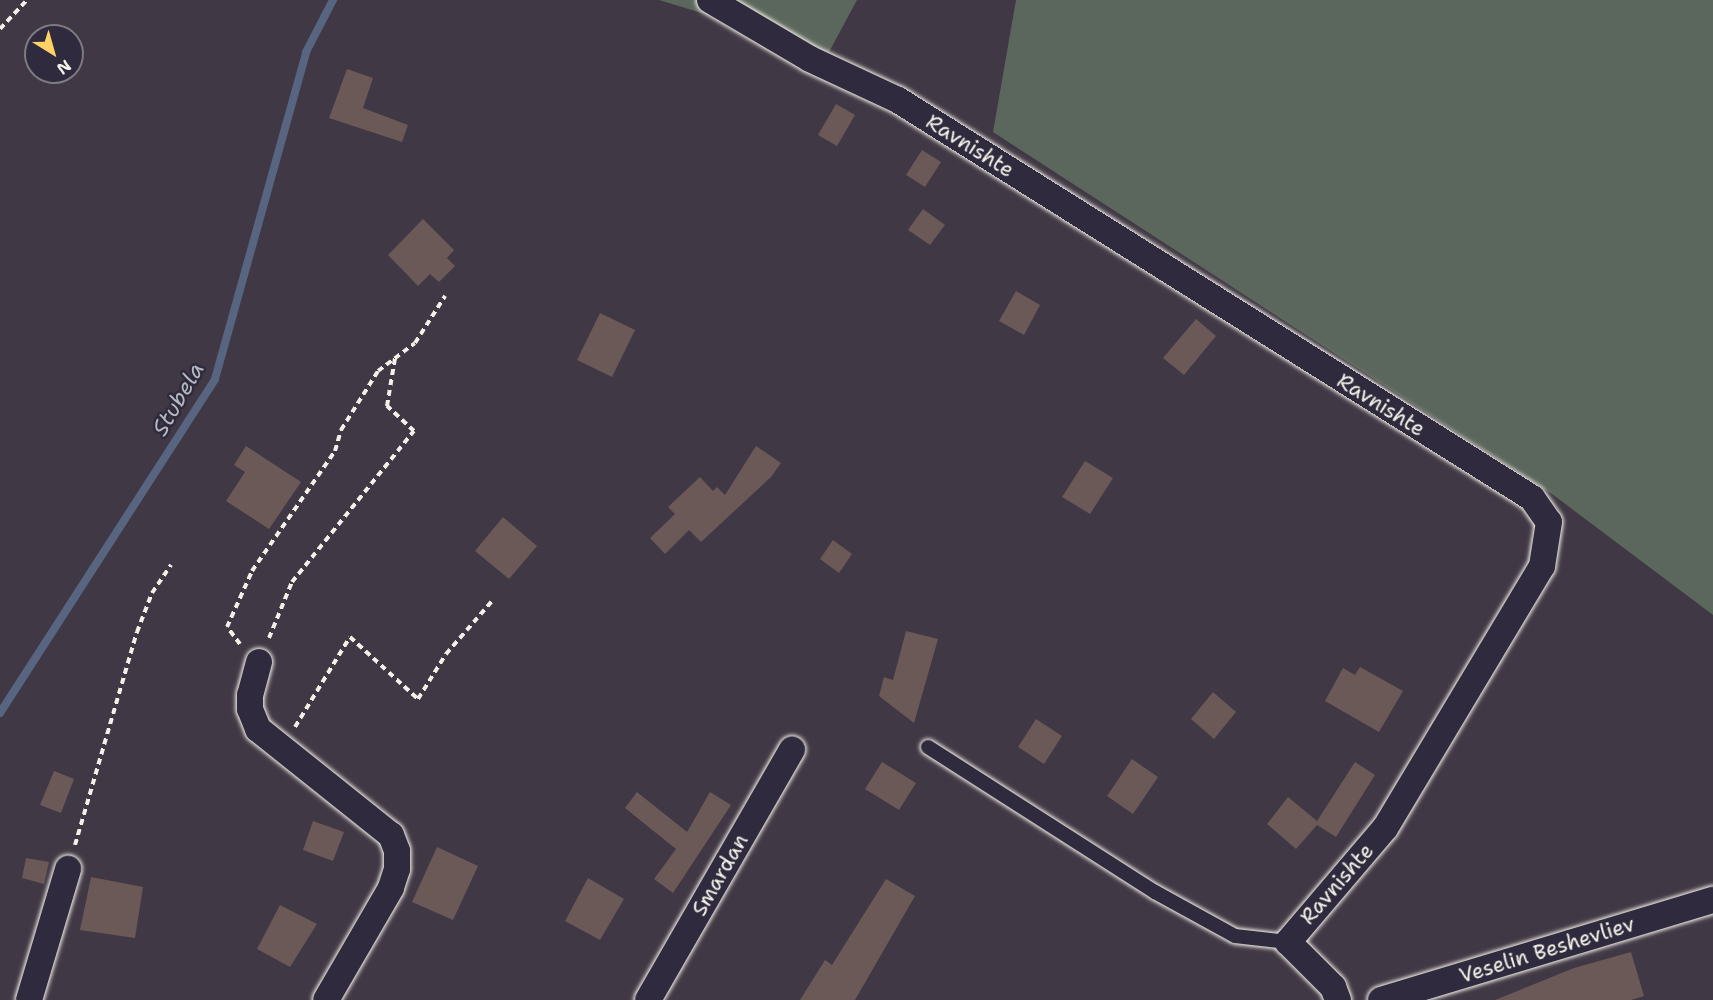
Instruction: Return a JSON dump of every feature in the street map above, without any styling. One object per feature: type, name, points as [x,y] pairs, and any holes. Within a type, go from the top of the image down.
[{"type":"street","name":"Ravnishte","points":[[710,0],[810,59],[898,100],[1532,498],[1549,522],[1542,566],[1385,828],[1288,942],[1333,987],[1338,1000]]},
{"type":"street","points":[[259,662],[250,709],[258,729],[280,750],[391,835],[397,851],[398,869],[391,888],[326,1000]]},
{"type":"street","name":"Smardan","points":[[648,1000],[792,750]]},
{"type":"street","points":[[29,1000],[68,869]]},
{"type":"street","name":"Veselin Beshevliev","points":[[1381,1000],[1713,900]]},
{"type":"lane","points":[[928,747],[1155,892],[1235,936],[1288,942]]},
{"type":"path","points":[[0,29],[27,0]]},
{"type":"path","points":[[395,358],[387,406],[414,431],[292,582],[259,662],[232,637],[227,627],[252,572],[335,451],[341,430],[378,371],[395,358],[415,343],[445,296]]},
{"type":"path","points":[[68,869],[137,632],[152,593],[171,565]]},
{"type":"path","points":[[280,750],[350,637],[418,699],[446,654],[494,600]]},
{"type":"green space","points":[[659,0],[857,0],[829,52]]},
{"type":"green space","points":[[1016,0],[1713,0],[1713,615],[1552,494],[993,132]]},
{"type":"building","points":[[347,69],[373,78],[363,108],[408,125],[402,142],[329,118]]},
{"type":"building","points":[[836,104],[855,115],[837,146],[818,135]]},
{"type":"building","points":[[922,150],[941,162],[925,187],[906,175]]},
{"type":"building","points":[[923,209],[945,225],[930,245],[908,230]]},
{"type":"building","points":[[423,219],[454,250],[447,258],[455,266],[439,282],[430,274],[418,286],[388,255]]},
{"type":"building","points":[[1016,291],[1040,305],[1024,335],[999,321]]},
{"type":"building","points":[[600,313],[635,330],[612,377],[577,360]]},
{"type":"building","points":[[1196,319],[1216,336],[1184,375],[1163,358]]},
{"type":"building","points":[[246,446],[301,482],[269,529],[226,501],[245,472],[234,465]]},
{"type":"building","points":[[756,446],[781,463],[771,477],[701,542],[689,530],[665,554],[650,538],[675,514],[668,507],[700,477],[713,491],[717,487],[725,495]]},
{"type":"building","points":[[1085,461],[1113,478],[1090,514],[1062,497]]},
{"type":"building","points":[[503,517],[537,546],[509,579],[475,551]]},
{"type":"building","points":[[833,540],[852,554],[839,573],[820,559]]},
{"type":"building","points":[[906,631],[938,639],[914,723],[879,696],[884,677],[893,680]]},
{"type":"building","points":[[1360,667],[1403,691],[1379,732],[1325,701],[1343,668],[1355,675]]},
{"type":"building","points":[[1213,692],[1236,712],[1214,739],[1191,719]]},
{"type":"building","points":[[1036,719],[1062,736],[1044,764],[1018,747]]},
{"type":"building","points":[[1132,759],[1158,777],[1133,814],[1107,796]]},
{"type":"building","points":[[882,762],[916,783],[899,810],[865,789]]},
{"type":"building","points":[[1355,762],[1375,775],[1336,837],[1317,825],[1296,849],[1267,824],[1288,797],[1317,821]]},
{"type":"building","points":[[54,771],[74,779],[61,813],[40,805]]},
{"type":"building","points":[[637,792],[687,832],[710,792],[731,805],[673,893],[654,879],[676,849],[625,808]]},
{"type":"building","points":[[313,821],[344,832],[333,861],[303,850]]},
{"type":"building","points":[[437,847],[478,866],[453,920],[412,902]]},
{"type":"building","points":[[26,858],[49,862],[44,884],[22,878]]},
{"type":"building","points":[[91,877],[143,887],[135,938],[80,930]]},
{"type":"building","points":[[588,878],[624,899],[600,940],[565,921]]},
{"type":"building","points":[[886,879],[915,896],[855,1000],[800,1000],[825,960],[832,965]]},
{"type":"building","points":[[280,905],[317,924],[290,967],[257,949]]},
{"type":"building","points":[[1631,952],[1644,996],[1631,1000],[1495,1000],[1574,968]]},
{"type":"waterway","name":"Stubela","points":[[0,713],[215,379],[306,52],[333,0]]}]
